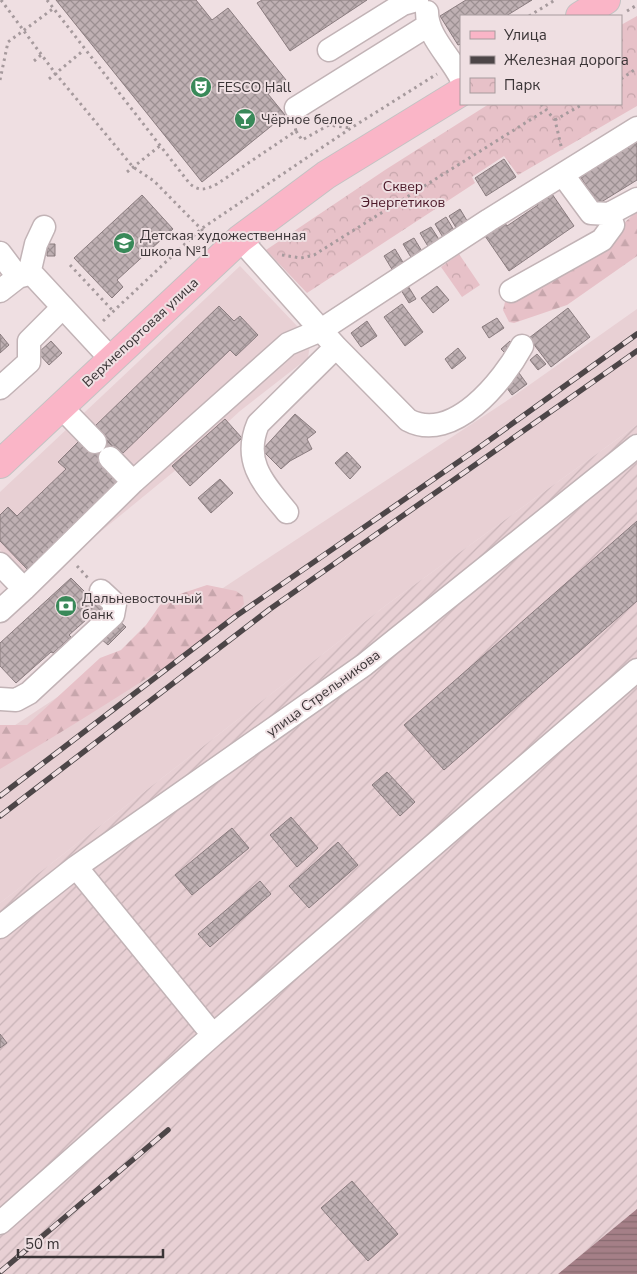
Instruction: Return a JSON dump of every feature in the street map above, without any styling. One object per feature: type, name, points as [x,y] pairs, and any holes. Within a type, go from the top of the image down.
[{"type":"main road","points":[[582,15],[606,0]]},
{"type":"main road","name":"Верхнепортовая улица","points":[[0,464],[111,359],[326,174],[460,93]]},
{"type":"street","points":[[329,50],[403,4],[417,0]]},
{"type":"street","points":[[428,0],[427,26],[454,64],[460,76]]},
{"type":"street","points":[[296,108],[427,26]]},
{"type":"street","points":[[1,610],[133,482],[288,344],[320,330],[489,220],[637,128]]},
{"type":"street","points":[[563,175],[591,213],[610,214],[637,199]]},
{"type":"street","points":[[512,291],[602,240],[612,225],[610,214]]},
{"type":"street","points":[[0,291],[24,275],[44,227]]},
{"type":"street","points":[[238,248],[408,420],[428,427],[446,422],[462,414],[487,394],[510,369],[522,346]]},
{"type":"street","points":[[0,253],[63,307],[111,359]]},
{"type":"street","points":[[0,388],[30,362],[28,342],[63,307]]},
{"type":"street","points":[[287,512],[261,480],[254,465],[251,441],[258,424],[336,347]]},
{"type":"street","points":[[61,407],[133,482]]},
{"type":"street","name":"улица Стрельникова","points":[[0,927],[76,867],[364,665],[634,454]]},
{"type":"street","points":[[0,564],[24,588]]},
{"type":"street","points":[[0,699],[16,700],[29,692],[114,615],[115,604],[101,591]]},
{"type":"street","points":[[0,1223],[213,1035],[637,670]]},
{"type":"street","points":[[76,867],[213,1035]]},
{"type":"path","points":[[1,0],[56,74],[133,167],[154,181],[201,229],[238,248],[293,257],[314,255],[546,110]]},
{"type":"path","points":[[47,0],[84,50],[190,184],[196,189],[207,189],[296,131]]},
{"type":"path","points":[[531,15],[555,0]]},
{"type":"path","points":[[0,80],[8,42],[54,8]]},
{"type":"path","points":[[49,79],[84,50]]},
{"type":"path","points":[[34,61],[41,55]]},
{"type":"path","points":[[622,78],[637,68]]},
{"type":"path","points":[[542,105],[555,120],[562,142]]},
{"type":"path","points":[[555,120],[581,105]]},
{"type":"path","points":[[296,108],[293,118],[296,131],[302,140],[328,125],[351,128]]},
{"type":"path","points":[[127,172],[161,146]]},
{"type":"path","points":[[89,335],[201,229]]},
{"type":"path","points":[[70,265],[114,311]]},
{"type":"path","points":[[62,551],[101,591]]},
{"type":"shaded area","points":[[240,266],[297,326],[310,344],[308,358],[240,411],[177,469],[83,546],[39,586],[0,550],[0,492]]},
{"type":"shaded area","points":[[637,309],[637,425],[389,603],[0,903],[0,735],[505,402]]},
{"type":"shaded area","points":[[637,425],[637,1209],[558,1274],[0,1274],[0,903],[389,603]]},
{"type":"shaded area","points":[[637,1209],[637,1274],[558,1274]]},
{"type":"green space","name":"Сквер Энергетиков","points":[[637,16],[637,106],[518,175],[504,156],[472,177],[475,183],[307,293],[266,250],[385,170],[487,105],[622,105],[622,24]]},
{"type":"green space","points":[[637,211],[637,256],[567,305],[514,323],[509,322],[503,310],[505,302],[621,226]]},
{"type":"green space","points":[[459,254],[480,285],[462,297],[441,267]]},
{"type":"green space","points":[[207,585],[236,591],[243,596],[244,604],[222,627],[196,648],[0,769],[0,725],[27,725],[100,658],[121,650],[146,625],[160,605],[174,596]]},
{"type":"building","name":"FESCO Hall","points":[[56,0],[196,0],[212,20],[228,8],[286,80],[268,94],[285,115],[202,182]]},
{"type":"building","points":[[262,0],[367,0],[290,51],[257,3]]},
{"type":"building","points":[[466,0],[532,0],[508,15],[460,15],[460,44],[458,45],[440,16]]},
{"type":"building","points":[[637,140],[637,180],[598,204],[580,176]]},
{"type":"building","points":[[504,159],[516,177],[486,196],[475,178]]},
{"type":"building","points":[[550,191],[574,226],[509,271],[485,236],[505,223],[507,226],[538,205],[536,201]]},
{"type":"building","name":"Детская художественная школа №1","points":[[142,195],[173,229],[117,280],[123,287],[112,298],[74,258]]},
{"type":"building","points":[[460,209],[469,224],[458,231],[449,216]]},
{"type":"building","points":[[446,217],[455,232],[444,239],[435,224]]},
{"type":"building","points":[[431,227],[440,241],[429,248],[420,233]]},
{"type":"building","points":[[414,238],[423,253],[412,259],[403,244]]},
{"type":"building","points":[[47,244],[55,244],[55,256],[47,256]]},
{"type":"building","points":[[395,249],[404,264],[393,271],[384,256]]},
{"type":"building","points":[[408,286],[416,299],[409,303],[401,290]]},
{"type":"building","points":[[437,286],[449,300],[433,313],[421,298]]},
{"type":"building","points":[[402,304],[423,332],[405,346],[384,317]]},
{"type":"building","points":[[219,306],[234,321],[240,316],[258,335],[236,356],[230,350],[121,455],[94,427]]},
{"type":"building","points":[[568,308],[590,337],[551,367],[529,338]]},
{"type":"building","points":[[497,318],[504,328],[489,338],[482,327]]},
{"type":"building","points":[[367,321],[377,336],[361,347],[351,333]]},
{"type":"building","points":[[0,334],[9,345],[0,353]]},
{"type":"building","points":[[51,341],[62,353],[49,365],[38,353]]},
{"type":"building","points":[[510,341],[517,348],[508,356],[501,349]]},
{"type":"building","points":[[458,348],[466,358],[452,369],[445,359]]},
{"type":"building","points":[[537,354],[546,364],[538,370],[530,360]]},
{"type":"building","points":[[519,373],[527,384],[512,395],[504,384]]},
{"type":"building","points":[[295,414],[316,432],[307,439],[312,449],[290,461],[281,469],[262,450]]},
{"type":"building","points":[[225,419],[242,438],[190,486],[172,466]]},
{"type":"building","points":[[102,435],[117,451],[120,479],[27,569],[0,541],[0,515],[8,507],[17,516],[66,469],[58,462],[82,438]]},
{"type":"building","points":[[347,452],[361,467],[350,479],[335,463]]},
{"type":"building","points":[[220,479],[233,493],[211,513],[198,498]]},
{"type":"building","points":[[637,521],[637,601],[444,770],[404,725]]},
{"type":"building","points":[[71,578],[89,596],[95,596],[107,610],[91,621],[87,619],[69,635],[71,637],[16,683],[0,666],[0,643]]},
{"type":"building","points":[[118,620],[126,627],[108,645],[100,638]]},
{"type":"building","points":[[387,772],[415,802],[400,816],[372,785]]},
{"type":"building","points":[[291,817],[318,848],[297,867],[270,835]]},
{"type":"building","points":[[232,828],[249,848],[192,895],[175,875]]},
{"type":"building","points":[[338,842],[358,865],[309,908],[289,886]]},
{"type":"building","points":[[260,881],[271,894],[210,947],[198,934]]},
{"type":"building","points":[[0,1034],[7,1043],[0,1048]]},
{"type":"building","points":[[352,1181],[398,1234],[368,1261],[321,1208]]},
{"type":"railway","points":[[0,796],[236,616],[477,449],[637,334]]},
{"type":"railway","points":[[0,816],[270,609],[637,351]]},
{"type":"railway","points":[[0,1272],[168,1130]]},
{"type":"place","name":"FESCO Hall","points":[[201,87]]},
{"type":"place","name":"Чёрное белое","points":[[245,119]]},
{"type":"place","name":"Детская художественная школа №1","points":[[124,243]]},
{"type":"place","name":"Дальневосточный банк","points":[[66,606]]}]
